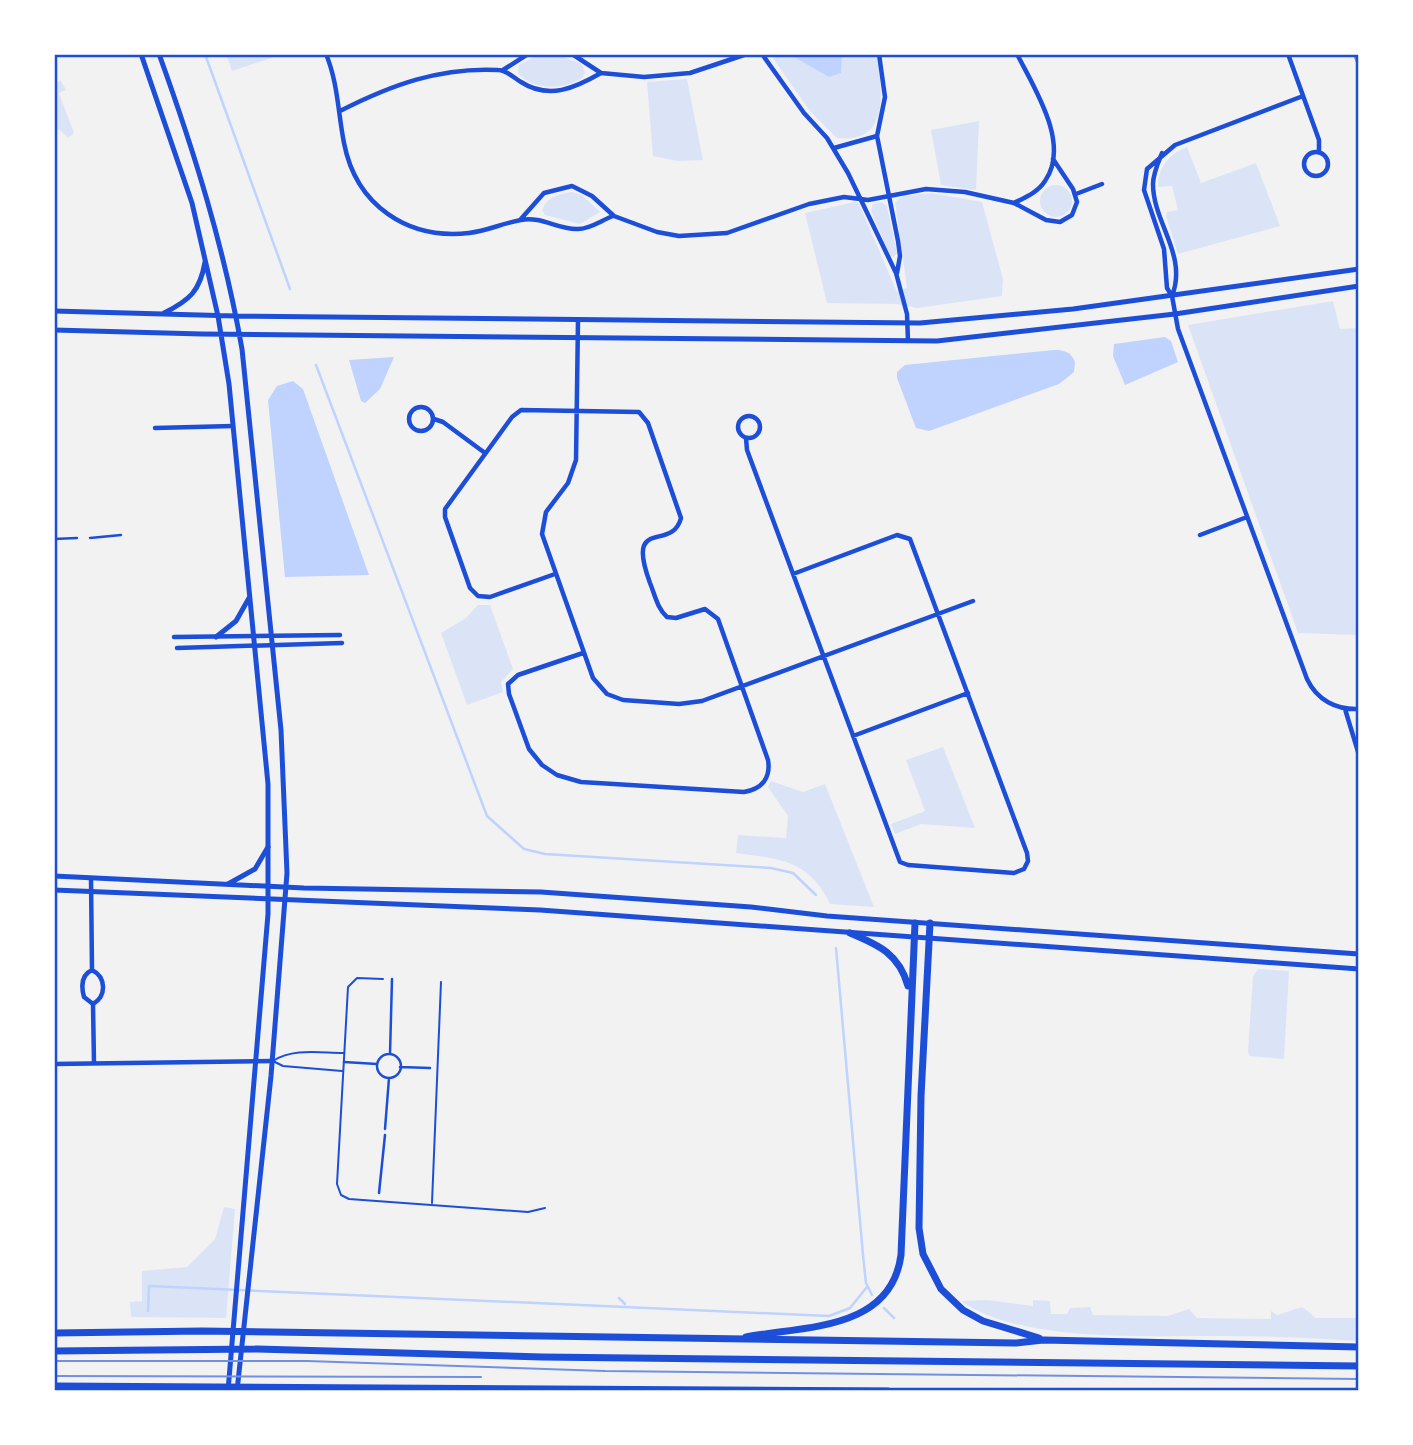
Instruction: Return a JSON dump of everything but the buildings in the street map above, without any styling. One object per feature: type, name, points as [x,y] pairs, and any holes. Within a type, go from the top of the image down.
[{"type":"highway","points":[[730,1339],[849,1318],[874,1305],[893,1282],[901,1255],[915,923]]},
{"type":"highway","points":[[930,923],[921,1096],[919,1228],[923,1254],[941,1289],[963,1310],[983,1321],[1043,1340]]},
{"type":"highway","points":[[850,933],[880,945],[892,954],[902,970],[910,993]]},
{"type":"highway","points":[[54,1334],[202,1331],[1003,1343],[1043,1340],[1359,1347]]},
{"type":"highway","points":[[54,1351],[257,1349],[542,1357],[1359,1366]]},
{"type":"highway","points":[[54,1385],[888,1391]]},
{"type":"main road","points":[[141,54],[185,182],[219,316],[233,426],[267,772],[270,886],[228,1391]]},
{"type":"main road","points":[[159,54],[205,188],[240,334],[272,636],[286,804],[287,887],[273,1061],[237,1391]]},
{"type":"main road","points":[[162,314],[194,295],[202,281],[206,259]]},
{"type":"main road","points":[[54,311],[219,316],[908,323],[1002,317],[1359,269]]},
{"type":"main road","points":[[54,330],[908,341],[992,337],[1175,314],[1359,286]]},
{"type":"main road","points":[[215,637],[236,621],[250,595]]},
{"type":"main road","points":[[227,885],[255,869],[270,844]]},
{"type":"main road","points":[[54,876],[287,887],[529,891],[756,907],[915,923],[1359,954]]},
{"type":"main road","points":[[54,890],[269,901],[519,909],[1359,969]]},
{"type":"street","points":[[326,54],[340,111],[344,143],[354,177],[370,200],[394,219],[424,231],[462,233],[490,230],[520,220],[538,219],[576,230],[614,216]]},
{"type":"street","points":[[340,111],[393,86],[427,75],[503,70],[528,54]]},
{"type":"street","points":[[572,54],[601,73],[645,77],[710,68],[747,54]]},
{"type":"street","points":[[762,54],[804,113],[834,148],[861,199],[896,273],[905,305],[908,341]]},
{"type":"street","points":[[879,54],[885,97],[877,136],[900,256],[896,273]]},
{"type":"street","points":[[520,220],[544,193],[572,186],[592,196],[614,216],[657,232],[702,237],[740,230],[809,204],[844,197],[868,200],[940,189],[1014,202],[1046,220],[1060,222],[1075,209],[1076,194],[1054,159],[1052,138],[1041,100],[1017,54]]},
{"type":"street","points":[[1141,54],[1158,54]]},
{"type":"street","points":[[1288,54],[1319,140],[1319,152],[1328,160],[1327,169],[1314,176],[1307,172],[1304,161],[1312,152],[1319,152]]},
{"type":"street","points":[[503,70],[533,89],[551,92],[570,89],[601,73]]},
{"type":"street","points":[[1303,96],[1181,142],[1163,152],[1147,169],[1143,185],[1164,249],[1167,288],[1172,296],[1175,314],[1308,682],[1323,699],[1345,709],[1359,709]]},
{"type":"street","points":[[834,148],[877,136]]},
{"type":"street","points":[[1163,152],[1153,186],[1175,256],[1176,286],[1172,296]]},
{"type":"street","points":[[1014,202],[1036,191],[1045,182],[1054,159]]},
{"type":"street","points":[[1076,194],[1102,184]]},
{"type":"street","points":[[578,320],[575,467],[542,524],[543,539],[583,653],[599,687],[611,696],[623,700],[688,704],[973,601]]},
{"type":"street","points":[[422,407],[431,411],[434,419],[431,427],[422,432],[412,427],[409,419],[414,410],[422,407]]},
{"type":"street","points":[[555,574],[481,598],[472,591],[444,512],[485,453],[521,410],[634,411],[646,419],[681,518],[674,529],[644,545],[641,557],[658,606],[667,617],[676,618],[705,609],[715,615],[769,763],[767,778],[757,789],[744,792],[577,782],[551,772],[534,757],[508,687],[518,675],[583,653]]},
{"type":"street","points":[[746,438],[754,437],[760,430],[758,421],[752,416],[743,418],[738,424],[740,433],[746,438],[747,450],[823,657],[901,863],[1018,872],[1027,866],[1027,853],[913,544],[902,535],[793,574]]},
{"type":"street","points":[[434,419],[443,422],[485,453]]},
{"type":"street","points":[[155,428],[233,426]]},
{"type":"street","points":[[1200,535],[1247,517]]},
{"type":"street","points":[[90,538],[121,535]]},
{"type":"street","points":[[54,539],[77,538]]},
{"type":"street","points":[[174,637],[340,635]]},
{"type":"street","points":[[177,648],[342,643]]},
{"type":"street","points":[[853,736],[968,693]]},
{"type":"street","points":[[1345,709],[1359,755]]},
{"type":"street","points":[[91,878],[92,970]]},
{"type":"street","points":[[92,970],[85,976],[82,984],[85,997],[93,1004],[94,1063]]},
{"type":"street","points":[[92,970],[100,976],[103,987],[101,998],[93,1004]]},
{"type":"street","points":[[390,1054],[392,979]]},
{"type":"street","points":[[390,1054],[397,1057],[400,1067],[398,1073],[388,1078],[379,1073],[377,1064],[380,1057],[390,1054]]},
{"type":"street","points":[[54,1064],[273,1061]]},
{"type":"street","points":[[344,1062],[377,1064]]},
{"type":"street","points":[[400,1067],[430,1068]]},
{"type":"street","points":[[385,1129],[388,1078]]},
{"type":"street","points":[[379,1193],[385,1135]]},
{"type":"lane","points":[[383,979],[357,978],[350,984],[339,1192],[349,1199],[528,1212],[545,1208]]},
{"type":"lane","points":[[432,1204],[441,982]]},
{"type":"lane","points":[[273,1061],[283,1054],[302,1052],[345,1054]]},
{"type":"lane","points":[[273,1061],[302,1069],[344,1071]]},
{"type":"shaded area","points":[[226,54],[283,54],[232,71]]},
{"type":"shaded area","points":[[555,54],[582,64],[585,73],[582,78],[567,85],[549,87],[532,83],[518,73],[519,65],[536,56]]},
{"type":"shaded area","points":[[770,54],[877,54],[881,98],[875,124],[867,132],[854,138],[837,138],[810,111]]},
{"type":"shaded area","points":[[687,79],[703,160],[678,161],[653,156],[647,82]]},
{"type":"shaded area","points":[[61,81],[66,90],[59,93],[74,133],[68,138],[60,130],[54,129],[54,83]]},
{"type":"shaded area","points":[[979,121],[976,190],[941,185],[931,130]]},
{"type":"shaded area","points":[[1187,147],[1201,183],[1256,163],[1280,226],[1178,254],[1166,216],[1167,212],[1178,210],[1172,186],[1158,187],[1162,167],[1175,153]]},
{"type":"shaded area","points":[[1056,185],[1067,190],[1072,201],[1067,212],[1056,217],[1045,212],[1040,201],[1045,190]]},
{"type":"shaded area","points":[[572,192],[582,195],[600,212],[580,224],[545,215],[542,210],[550,199]]},
{"type":"shaded area","points":[[931,193],[982,202],[1003,279],[1002,296],[917,308],[897,304],[827,303],[805,213],[855,202],[859,204],[897,292],[907,288],[895,202],[903,196]]},
{"type":"shaded area","points":[[881,202],[887,206],[897,253],[894,257],[890,256],[871,211],[873,204]]},
{"type":"shaded area","points":[[1333,301],[1340,329],[1359,328],[1359,635],[1298,633],[1188,325]]},
{"type":"shaded area","points":[[478,605],[490,605],[513,669],[501,682],[503,692],[467,705],[441,633],[466,618]]},
{"type":"shaded area","points":[[943,747],[975,828],[921,824],[895,834],[891,824],[925,811],[906,760]]},
{"type":"shaded area","points":[[771,781],[803,792],[825,784],[874,907],[830,904],[813,878],[792,864],[736,853],[738,835],[786,838],[788,816],[768,787]]},
{"type":"shaded area","points":[[1258,969],[1289,971],[1284,1059],[1250,1056],[1248,1052],[1253,976]]},
{"type":"shaded area","points":[[224,1207],[235,1209],[226,1318],[131,1317],[130,1302],[142,1301],[142,1271],[187,1267],[215,1239]]},
{"type":"shaded area","points":[[987,1300],[1033,1306],[1033,1300],[1050,1301],[1051,1314],[1067,1314],[1070,1308],[1090,1307],[1093,1315],[1168,1316],[1189,1309],[1197,1318],[1271,1319],[1271,1311],[1277,1315],[1302,1307],[1316,1318],[1359,1318],[1359,1341],[1256,1336],[1122,1336],[1051,1331],[987,1315],[961,1301]]},
{"type":"water","points":[[789,54],[842,54],[841,73],[829,77]]},
{"type":"water","points":[[1165,337],[1171,341],[1178,362],[1125,385],[1113,356],[1114,344]]},
{"type":"water","points":[[1054,350],[1067,352],[1075,362],[1074,372],[1059,384],[929,431],[916,428],[897,378],[897,372],[905,365]]},
{"type":"water","points":[[394,357],[380,389],[365,403],[361,401],[349,360]]},
{"type":"water","points":[[293,381],[303,389],[369,575],[285,577],[268,400],[277,386]]},
{"type":"waterway","points":[[205,54],[290,289]]},
{"type":"waterway","points":[[316,365],[487,816],[524,849],[545,854],[771,868],[793,873],[816,895]]},
{"type":"waterway","points":[[836,948],[863,1255],[866,1283],[872,1295]]},
{"type":"waterway","points":[[148,1311],[149,1286],[829,1316],[850,1308],[867,1287]]},
{"type":"waterway","points":[[619,1298],[625,1304]]},
{"type":"waterway","points":[[884,1308],[894,1318]]},
{"type":"tram line","points":[[54,1361],[307,1361],[605,1371],[1359,1379]]},
{"type":"tram line","points":[[54,1376],[481,1377]]},
{"type":"railway","points":[[1354,54],[1359,67]]}]
